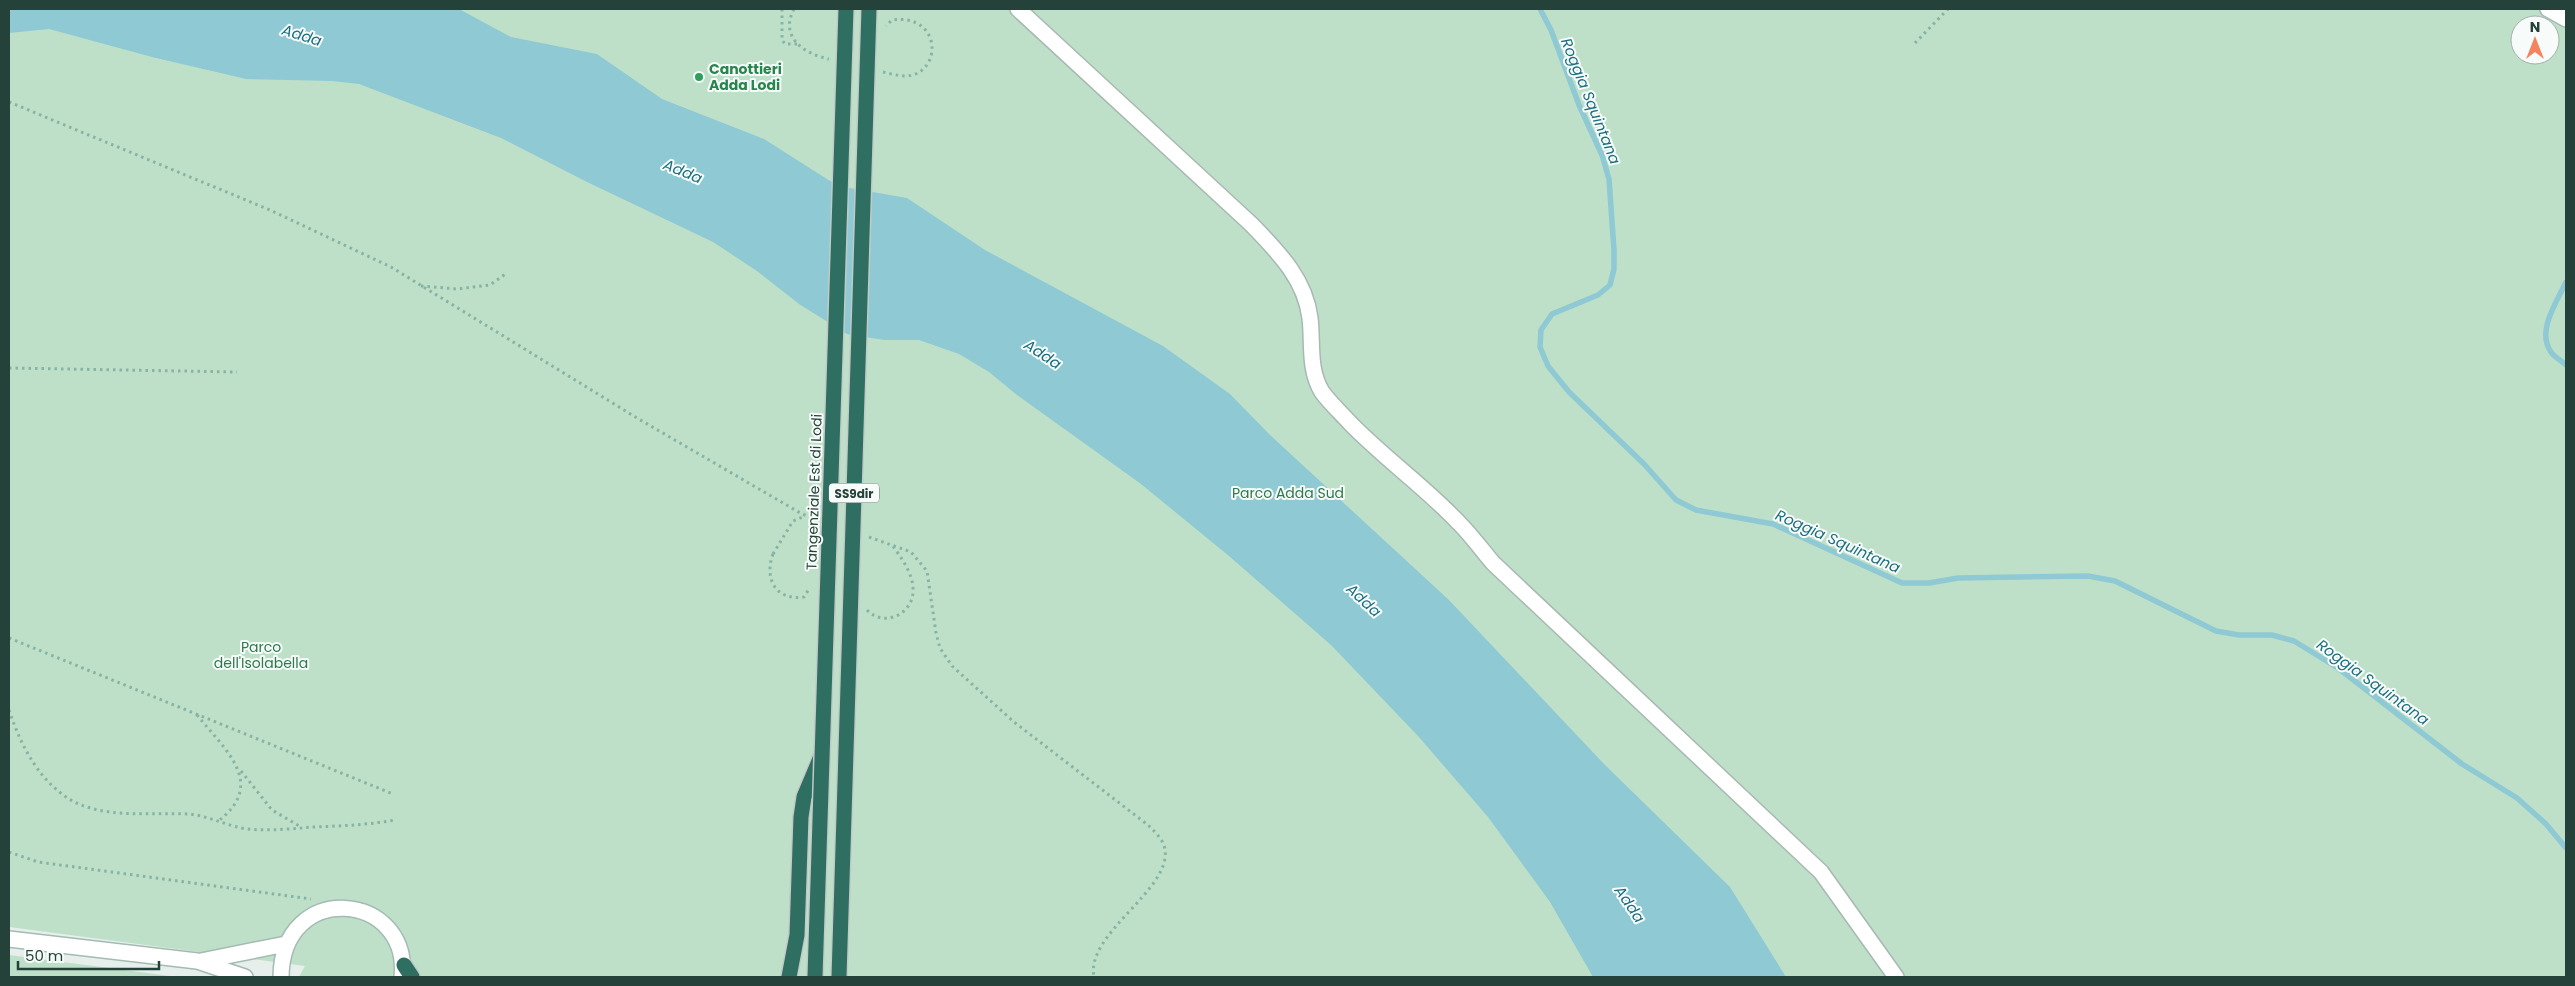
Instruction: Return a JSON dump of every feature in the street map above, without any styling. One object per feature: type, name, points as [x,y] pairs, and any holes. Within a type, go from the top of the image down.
[{"type":"highway","name":"Tangenziale Est di Lodi","points":[[815,977],[846,9]]},
{"type":"highway","name":"SS9dir","points":[[839,977],[869,9]]},
{"type":"highway","points":[[789,977],[797,935],[801,817],[804,797],[822,752]]},
{"type":"street","points":[[1018,9],[1278,252],[1297,277],[1305,296],[1310,317],[1314,372],[1322,391],[1336,408],[1373,446],[1460,523],[1493,563],[1821,872],[1896,977]]},
{"type":"street","points":[[2548,9],[2566,19]]},
{"type":"street","points":[[281,977],[281,960],[286,944],[297,926],[314,914],[334,908],[354,909],[373,916],[388,928],[399,946],[406,973]]},
{"type":"street","points":[[9,940],[197,962],[245,977]]},
{"type":"street","points":[[197,962],[286,944]]},
{"type":"path","points":[[782,9],[782,40],[785,44],[797,44]]},
{"type":"path","points":[[790,34],[789,19],[794,9]]},
{"type":"path","points":[[1915,43],[1948,9]]},
{"type":"path","points":[[883,32],[886,25],[892,20],[913,20],[921,25],[932,42],[931,57],[928,63]]},
{"type":"path","points":[[830,52],[830,62]]},
{"type":"path","points":[[9,102],[270,210],[391,267],[550,362],[637,418],[814,519],[812,509]]},
{"type":"path","points":[[420,286],[457,289],[490,285],[507,273]]},
{"type":"path","points":[[9,368],[237,372]]},
{"type":"path","points":[[806,516],[793,521],[773,554],[769,570],[770,578],[775,588],[783,594],[797,598],[804,597],[810,589],[810,579]]},
{"type":"path","points":[[863,535],[911,552],[927,571],[940,648],[946,658],[960,673],[1014,722],[1148,825],[1160,838],[1165,850],[1165,865],[1145,894],[1100,948],[1095,959],[1094,977]]},
{"type":"path","points":[[866,607],[868,612],[879,618],[893,618],[903,612],[912,599],[911,580],[903,561],[891,544]]},
{"type":"path","points":[[9,638],[392,794]]},
{"type":"path","points":[[9,710],[24,748],[34,764],[51,784],[66,797],[82,806],[114,812],[192,814],[247,829],[302,828],[395,820]]},
{"type":"path","points":[[197,714],[272,810],[302,828]]},
{"type":"path","points":[[217,822],[234,807],[238,800],[242,783],[237,766]]},
{"type":"path","points":[[9,852],[38,862],[311,899]]},
{"type":"green space","name":"Parco Adda Sud","points":[[9,9],[2566,9],[2566,977],[299,977],[305,966],[9,927]]},
{"type":"green space","points":[[9,955],[178,977],[9,977]]},
{"type":"water","name":"Adda","points":[[9,9],[459,9],[511,37],[597,54],[662,99],[764,139],[838,186],[907,198],[985,250],[1163,346],[1230,394],[1270,435],[1449,600],[1604,764],[1730,887],[1786,977],[1593,977],[1550,902],[1488,817],[1418,736],[1331,645],[1229,556],[1141,484],[1017,395],[989,372],[959,354],[919,340],[884,340],[847,334],[799,304],[757,271],[713,242],[587,182],[501,138],[359,84],[332,81],[246,79],[152,57],[49,29],[9,33]]},
{"type":"waterway","name":"Roggia Squintana","points":[[1540,9],[1551,30],[1579,105],[1602,155],[1609,179],[1614,250],[1614,269],[1610,285],[1598,295],[1552,314],[1541,330],[1540,347],[1548,366],[1569,392],[1644,464],[1676,500],[1696,510],[1773,524],[1902,583],[1929,583],[1958,578],[2088,576],[2115,581],[2216,631],[2239,635],[2272,635],[2294,641],[2338,668],[2462,764],[2517,798],[2546,824],[2566,848]]},
{"type":"waterway","points":[[2566,282],[2553,307],[2546,335],[2547,344],[2551,352],[2566,365]]},
{"type":"place","name":"Canottieri Adda Lodi","points":[[699,77]]},
{"type":"park label","name":"Parco dell'Isolabella","points":[[261,656]]}]
